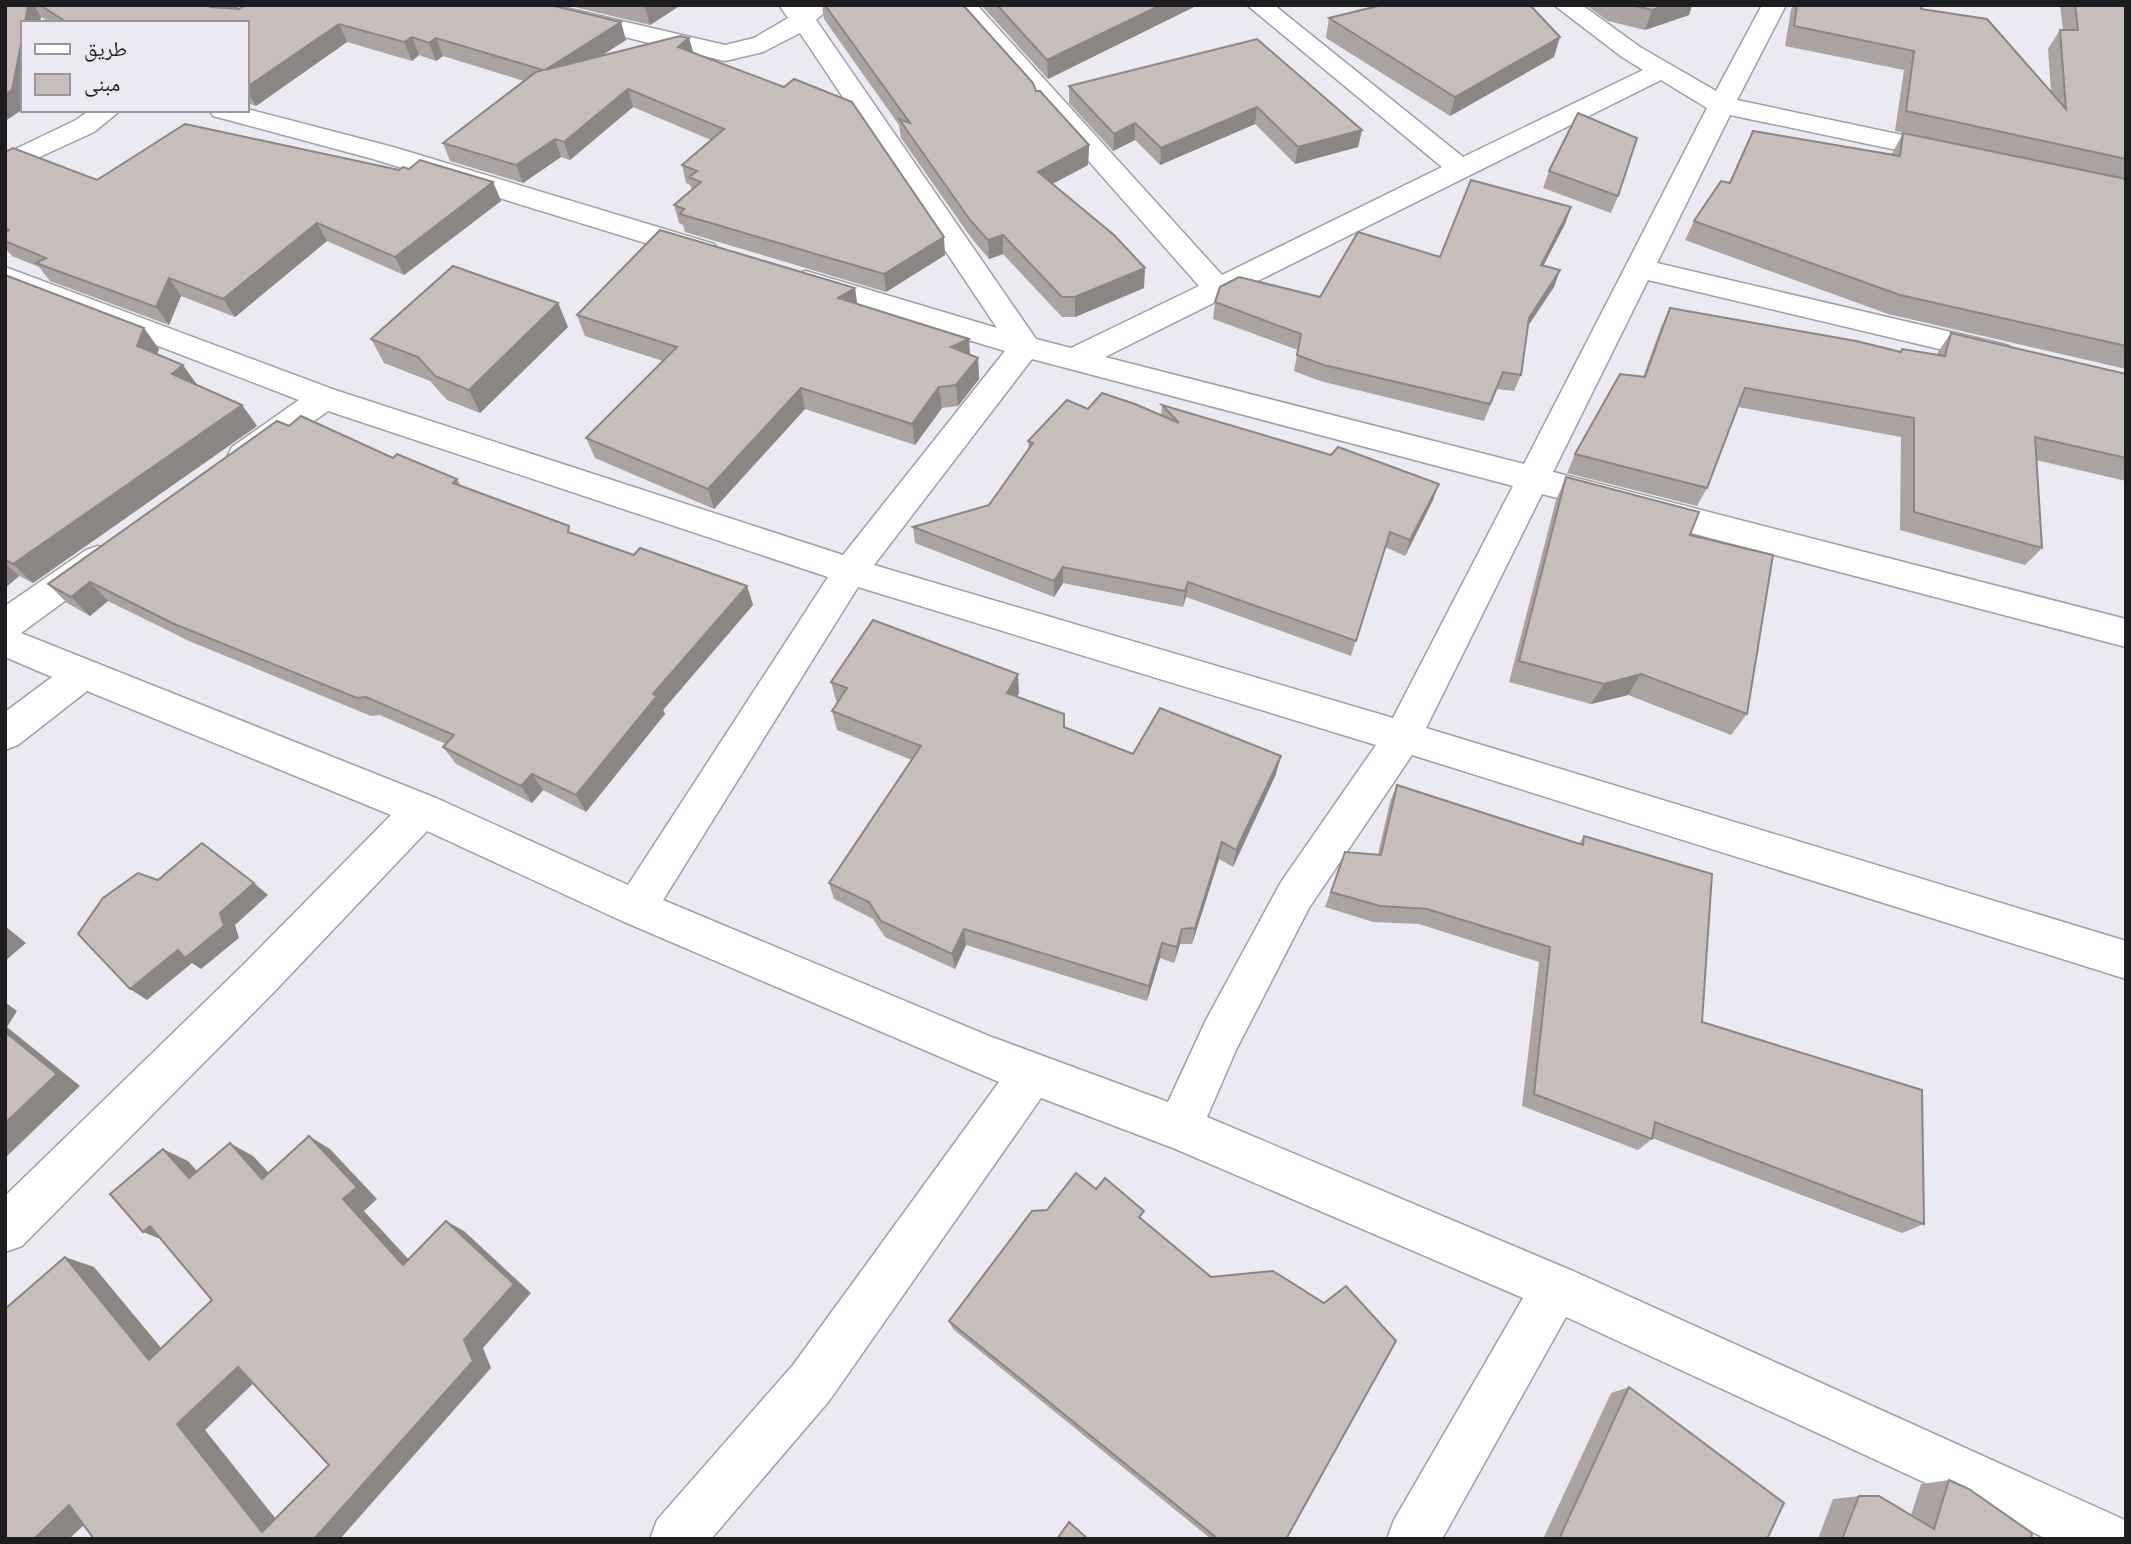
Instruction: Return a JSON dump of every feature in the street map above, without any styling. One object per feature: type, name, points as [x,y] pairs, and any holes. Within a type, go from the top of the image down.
[{"type":"street","points":[[520,5],[724,52],[758,47],[805,10],[1025,347]]},
{"type":"street","points":[[963,5],[1218,289]]},
{"type":"street","points":[[1259,5],[1462,170]]},
{"type":"street","points":[[1566,5],[1631,52],[1721,105],[1978,159]]},
{"type":"street","points":[[1179,1128],[1221,1035],[1296,895],[1403,737],[1774,5]]},
{"type":"street","points":[[1075,359],[1662,70]]},
{"type":"street","points":[[5,164],[85,126],[105,112]]},
{"type":"street","points":[[229,112],[383,153],[727,258]]},
{"type":"street","points":[[1639,268],[2031,361]]},
{"type":"street","points":[[780,274],[1025,347],[1532,481],[2126,633]]},
{"type":"street","points":[[5,276],[324,398],[850,571],[1403,737],[2126,960]]},
{"type":"street","points":[[636,908],[850,571],[1025,347]]},
{"type":"street","points":[[222,471],[324,398]]},
{"type":"street","points":[[5,625],[119,544]]},
{"type":"street","points":[[5,642],[422,810],[636,908],[1032,1074],[1179,1128],[1556,1288],[2106,1539]]},
{"type":"street","points":[[5,734],[85,673]]},
{"type":"street","points":[[5,1229],[241,997],[422,810]]},
{"type":"street","points":[[676,1539],[811,1383],[1032,1074]]},
{"type":"street","points":[[1413,1539],[1556,1288]]},
{"type":"building","points":[[5,5],[28,5],[25,21],[21,21],[21,44],[12,90],[5,94]]},
{"type":"building","points":[[40,5],[210,5],[239,9],[246,5],[550,5],[621,22],[545,70],[680,36],[689,38],[678,47],[784,87],[794,79],[852,102],[944,237],[884,274],[680,214],[684,209],[674,205],[701,182],[689,177],[697,171],[682,165],[724,129],[628,89],[564,142],[555,139],[516,165],[443,143],[536,72],[543,70],[436,38],[429,43],[412,37],[404,42],[339,24],[248,86],[248,21],[65,21]]},
{"type":"building","points":[[825,5],[963,5],[1033,83],[1036,91],[1040,91],[1089,145],[1038,172],[1114,235],[1145,268],[1075,297],[1062,297],[1003,235],[988,240],[970,220],[899,119],[910,123]]},
{"type":"building","points":[[997,5],[1161,5],[1047,60]]},
{"type":"building","points":[[1382,5],[1530,5],[1560,37],[1455,97],[1329,18]]},
{"type":"building","points":[[1632,5],[1667,5],[1652,10]]},
{"type":"building","points":[[1797,5],[1922,5],[1921,9],[1987,19],[2066,109],[2060,30],[2078,30],[2075,5],[2126,5],[2126,159],[1906,111],[1914,51],[1794,26]]},
{"type":"building","points":[[1257,39],[1362,130],[1298,147],[1257,107],[1161,148],[1135,123],[1114,134],[1069,86]]},
{"type":"building","points":[[1578,113],[1637,138],[1618,196],[1549,171]]},
{"type":"building","points":[[185,124],[399,170],[403,167],[409,169],[420,160],[493,182],[395,257],[317,223],[223,299],[169,278],[156,307],[36,263],[46,258],[5,241],[5,233],[9,230],[5,228],[5,152],[13,148],[97,180]]},
{"type":"building","points":[[1753,131],[1900,156],[1903,133],[2126,179],[2126,346],[1900,295],[1694,221],[1721,181],[1730,183]]},
{"type":"building","points":[[1471,180],[1571,207],[1541,265],[1560,270],[1529,318],[1521,375],[1503,372],[1490,404],[1324,365],[1297,355],[1301,334],[1215,302],[1220,287],[1239,277],[1320,297],[1358,232],[1440,257]]},
{"type":"building","points":[[660,230],[855,288],[838,298],[969,339],[951,347],[978,358],[956,385],[939,387],[912,424],[801,388],[708,489],[586,438],[677,347],[577,315]]},
{"type":"building","points":[[453,266],[558,303],[469,390],[435,376],[418,357],[371,339]]},
{"type":"building","points":[[5,275],[144,328],[137,346],[183,365],[172,374],[242,405],[13,564],[5,560]]},
{"type":"building","points":[[1670,308],[1856,341],[1901,352],[1902,349],[1945,356],[1951,333],[2126,374],[2126,458],[2035,437],[2042,548],[1914,512],[1914,418],[1745,388],[1707,488],[1575,454],[1620,374],[1645,377]]},
{"type":"building","points":[[1102,393],[1179,423],[1162,405],[1331,455],[1338,447],[1439,484],[1410,540],[1390,532],[1356,641],[1188,582],[1185,591],[1063,567],[1054,581],[913,527],[989,505],[1033,443],[1028,441],[1067,400],[1088,409]]},
{"type":"building","points":[[301,416],[393,458],[397,454],[457,479],[453,483],[569,526],[568,532],[634,555],[640,548],[747,586],[653,694],[657,696],[576,795],[532,774],[521,786],[443,747],[454,735],[366,697],[357,698],[172,623],[90,582],[71,597],[48,584],[277,421],[289,426]]},
{"type":"building","points":[[1566,477],[1699,512],[1690,535],[1773,555],[1747,714],[1641,674],[1604,684],[1519,661]]},
{"type":"building","points":[[873,620],[1018,674],[1007,693],[1064,714],[1064,727],[1133,754],[1160,708],[1281,756],[1236,850],[1222,842],[1195,928],[1182,929],[1177,947],[1162,943],[1149,986],[964,929],[952,954],[881,921],[869,902],[829,883],[921,746],[832,711],[847,688],[831,682]]},
{"type":"building","points":[[1397,785],[1583,845],[1584,836],[1712,874],[1702,1022],[1922,1090],[1924,1224],[1655,1122],[1652,1139],[1534,1094],[1550,947],[1427,909],[1380,906],[1331,892],[1345,852],[1381,855]]},
{"type":"building","points":[[202,843],[254,883],[220,913],[224,926],[185,958],[178,950],[130,989],[78,934],[103,898],[138,873],[158,880]]},
{"type":"building","points":[[5,1032],[57,1074],[5,1123]]},
{"type":"building","points":[[309,1136],[357,1187],[343,1199],[403,1265],[446,1221],[514,1284],[464,1340],[473,1361],[314,1539],[94,1539],[69,1505],[34,1539],[5,1539],[5,1309],[65,1257],[149,1360],[212,1300],[150,1226],[143,1232],[110,1194],[163,1149],[189,1178],[230,1143],[262,1179]],"holes":[[[238,1367],[329,1465],[262,1532],[177,1424]]]},
{"type":"building","points":[[1076,1173],[1096,1189],[1105,1178],[1144,1211],[1139,1217],[1211,1277],[1273,1271],[1324,1303],[1346,1286],[1396,1341],[1286,1539],[1218,1539],[949,1321],[1032,1211],[1047,1210]]},
{"type":"building","points":[[1629,1387],[1784,1503],[1767,1539],[1559,1539]]},
{"type":"building","points":[[1949,1480],[1969,1489],[2032,1533],[2031,1539],[1842,1539],[1859,1496],[1879,1496],[1934,1529]]},
{"type":"building","points":[[1069,1522],[1088,1539],[1057,1539]]}]
